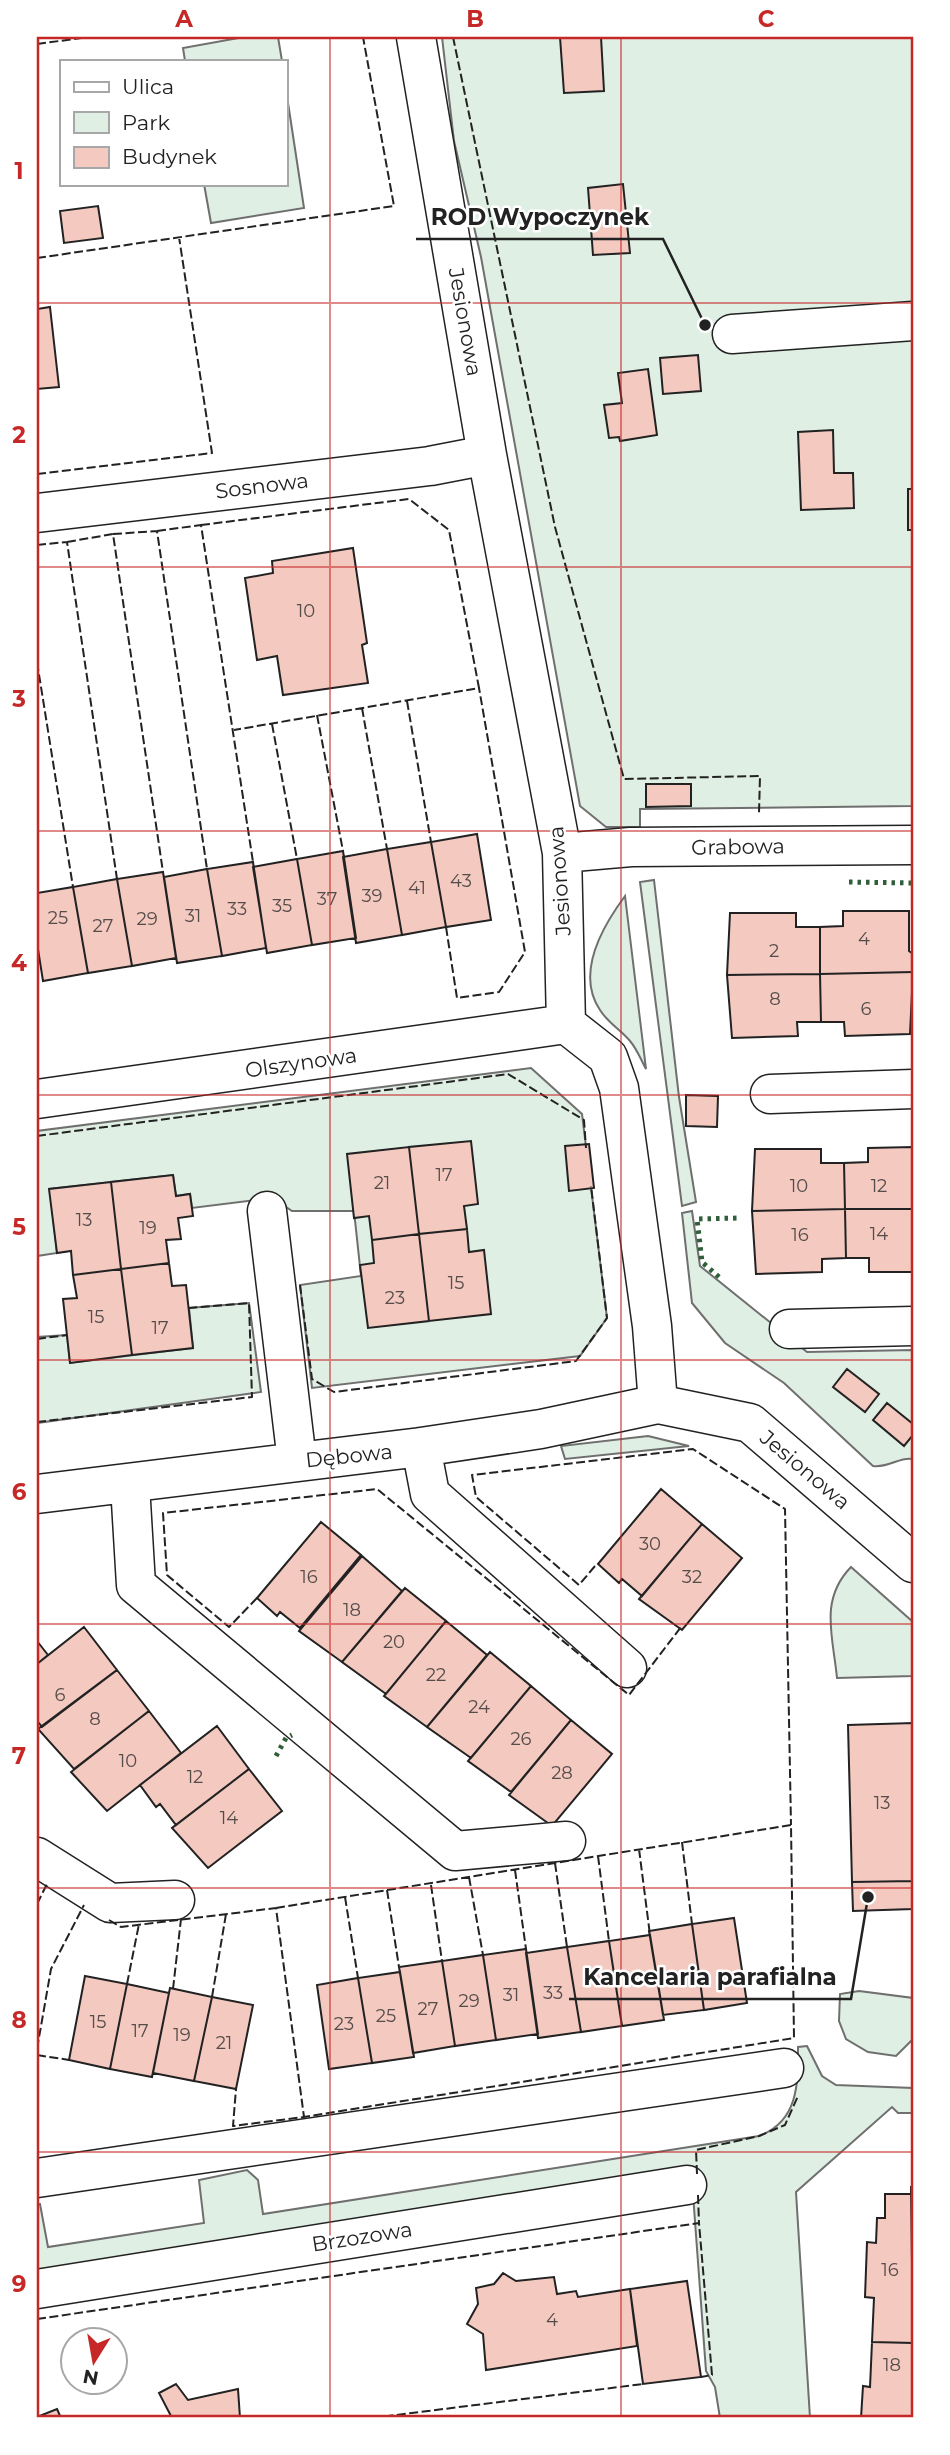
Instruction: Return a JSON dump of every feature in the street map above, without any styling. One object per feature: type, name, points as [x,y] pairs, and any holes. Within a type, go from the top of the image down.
[{"type":"street","name":"Jesionowa","points":[[416,37],[487,455],[562,853],[566,1024]]},
{"type":"street","points":[[732,334],[913,321]]},
{"type":"street","name":"Sosnowa","points":[[37,513],[430,466],[487,455]]},
{"type":"street","name":"Grabowa","points":[[562,853],[631,848],[913,845]]},
{"type":"street","points":[[566,1024],[608,1057],[619,1088],[652,1326],[658,1404]]},
{"type":"street","name":"Olszynowa","points":[[37,1099],[566,1024]]},
{"type":"street","points":[[770,1094],[913,1088]]},
{"type":"street","points":[[267,1211],[297,1461]]},
{"type":"street","points":[[789,1329],[913,1326]]},
{"type":"street","name":"Jesionowa","points":[[658,1404],[750,1423],[913,1563]]},
{"type":"street","name":"Dębowa","points":[[37,1494],[130,1485],[297,1461],[421,1447],[541,1429],[658,1404]]},
{"type":"street","points":[[421,1447],[430,1494],[627,1668]]},
{"type":"street","points":[[130,1485],[136,1586],[455,1851],[566,1842]]},
{"type":"street","points":[[37,1857],[110,1903],[175,1900]]},
{"type":"street","points":[[37,2178],[784,2068]]},
{"type":"street","name":"Brzozowa","points":[[37,2289],[687,2185]]},
{"type":"green space","points":[[244,37],[278,37],[282,60],[185,60],[183,48]]},
{"type":"green space","points":[[442,37],[913,37],[913,806],[640,809],[640,827],[606,827],[580,806],[481,257],[454,141]]},
{"type":"green space","points":[[287,96],[304,208],[211,223],[204,186],[287,186]]},
{"type":"green space","points":[[654,880],[679,1097],[696,1202],[682,1206],[640,882]]},
{"type":"green space","points":[[625,896],[646,1069],[632,1044],[600,1010],[590,981],[594,951],[600,936]]},
{"type":"green space","points":[[531,1068],[582,1114],[607,1318],[580,1356],[312,1388],[300,1285],[361,1276],[354,1211],[292,1211],[273,1198],[192,1208],[190,1194],[176,1196],[173,1175],[50,1189],[57,1253],[37,1256],[37,1131]]},
{"type":"green space","points":[[692,1211],[700,1266],[807,1352],[913,1350],[913,1459],[873,1466],[784,1383],[725,1343],[692,1303],[682,1213]]},
{"type":"green space","points":[[249,1303],[261,1392],[37,1423],[37,1337],[67,1335],[70,1363],[193,1348],[189,1308]]},
{"type":"green space","points":[[648,1436],[689,1446],[565,1459],[561,1446]]},
{"type":"green space","points":[[851,1567],[913,1622],[913,1676],[837,1678],[831,1633],[831,1606],[841,1580]]},
{"type":"green space","points":[[859,1991],[913,1998],[913,2039],[896,2056],[868,2052],[846,2039],[839,2021],[840,1994]]},
{"type":"green space","points":[[807,2046],[822,2076],[836,2085],[913,2088],[913,2113],[898,2113],[892,2107],[796,2192],[810,2418],[720,2418],[715,2387],[706,2371],[691,2167],[37,2274],[37,2204],[40,2204],[48,2247],[204,2223],[199,2180],[247,2170],[258,2180],[263,2214],[759,2136],[782,2121],[789,2111],[798,2074],[798,2047]]},
{"type":"building","points":[[560,37],[601,37],[604,91],[564,93]]},
{"type":"building","points":[[623,184],[630,253],[593,255],[588,188]]},
{"type":"building","points":[[98,206],[103,238],[64,243],[60,211]]},
{"type":"building","points":[[50,307],[59,387],[37,389],[37,309]]},
{"type":"building","points":[[698,355],[701,391],[663,394],[660,358]]},
{"type":"building","points":[[648,369],[657,435],[620,441],[619,437],[609,438],[604,405],[622,403],[618,373]]},
{"type":"building","points":[[833,430],[834,473],[853,473],[854,508],[801,510],[798,432]]},
{"type":"building","points":[[908,489],[913,489],[913,530],[908,530]]},
{"type":"building","points":[[353,548],[367,643],[362,645],[368,683],[283,695],[277,656],[257,660],[245,578],[273,573],[272,561]]},
{"type":"building","points":[[646,784],[691,784],[691,806],[646,807]]},
{"type":"building","points":[[477,834],[491,920],[446,927],[431,842]]},
{"type":"building","points":[[431,842],[446,927],[402,935],[387,849]]},
{"type":"building","points":[[387,849],[402,935],[356,943],[343,857]]},
{"type":"building","points":[[343,851],[356,938],[312,945],[297,859]]},
{"type":"building","points":[[297,859],[312,945],[267,953],[253,867]]},
{"type":"building","points":[[253,862],[266,948],[222,956],[207,869]]},
{"type":"building","points":[[207,869],[222,956],[177,963],[164,877]]},
{"type":"building","points":[[163,872],[176,958],[132,966],[117,879]]},
{"type":"building","points":[[117,879],[132,966],[88,973],[73,887]]},
{"type":"building","points":[[73,887],[88,973],[43,981],[37,943],[37,893]]},
{"type":"building","points":[[843,911],[909,911],[909,951],[913,954],[913,972],[820,974],[820,927],[843,926]]},
{"type":"building","points":[[730,913],[796,913],[796,927],[820,927],[820,974],[727,975]]},
{"type":"building","points":[[913,972],[910,1034],[845,1036],[844,1022],[821,1022],[820,974]]},
{"type":"building","points":[[820,974],[821,1022],[797,1022],[798,1036],[732,1038],[727,975]]},
{"type":"building","points":[[686,1095],[718,1096],[717,1127],[686,1126]]},
{"type":"building","points":[[471,1141],[478,1204],[464,1206],[467,1229],[419,1234],[409,1147]]},
{"type":"building","points":[[589,1144],[594,1188],[569,1191],[565,1146]]},
{"type":"building","points":[[409,1147],[419,1234],[372,1240],[369,1216],[354,1218],[347,1154]]},
{"type":"building","points":[[913,1147],[913,1209],[845,1209],[844,1163],[868,1162],[868,1148]]},
{"type":"building","points":[[755,1149],[821,1149],[821,1163],[844,1163],[845,1209],[752,1211]]},
{"type":"building","points":[[173,1175],[176,1196],[190,1194],[193,1216],[178,1218],[181,1239],[166,1240],[169,1263],[121,1269],[111,1182]]},
{"type":"building","points":[[111,1182],[121,1269],[73,1275],[71,1251],[57,1253],[49,1189]]},
{"type":"building","points":[[845,1209],[913,1209],[913,1272],[869,1272],[869,1258],[846,1258]]},
{"type":"building","points":[[845,1209],[846,1258],[822,1259],[822,1272],[756,1274],[752,1211]]},
{"type":"building","points":[[467,1229],[469,1252],[484,1250],[491,1314],[429,1321],[419,1234]]},
{"type":"building","points":[[419,1234],[429,1321],[368,1328],[360,1265],[374,1263],[372,1240]]},
{"type":"building","points":[[169,1263],[172,1286],[186,1285],[193,1348],[132,1355],[121,1269]]},
{"type":"building","points":[[121,1269],[132,1355],[70,1363],[63,1299],[77,1298],[73,1275]]},
{"type":"building","points":[[847,1369],[879,1394],[865,1412],[833,1387]]},
{"type":"building","points":[[887,1403],[913,1424],[913,1435],[904,1446],[873,1420]]},
{"type":"building","points":[[661,1489],[702,1524],[642,1596],[622,1579],[619,1583],[598,1564]]},
{"type":"building","points":[[321,1522],[361,1555],[300,1628],[280,1612],[277,1616],[257,1598]]},
{"type":"building","points":[[702,1524],[742,1558],[682,1630],[639,1599]]},
{"type":"building","points":[[362,1556],[402,1591],[342,1662],[299,1631]]},
{"type":"building","points":[[405,1588],[446,1621],[386,1694],[342,1662]]},
{"type":"building","points":[[446,1621],[487,1655],[427,1727],[384,1696]]},
{"type":"building","points":[[84,1627],[117,1670],[42,1727],[37,1721],[37,1664]]},
{"type":"building","points":[[37,1641],[48,1655],[37,1664]]},
{"type":"building","points":[[490,1652],[531,1686],[471,1758],[427,1727]]},
{"type":"building","points":[[117,1670],[149,1711],[74,1769],[38,1729]]},
{"type":"building","points":[[531,1686],[571,1720],[511,1792],[468,1761]]},
{"type":"building","points":[[149,1711],[181,1753],[107,1811],[71,1772]]},
{"type":"building","points":[[571,1720],[612,1754],[552,1826],[509,1795]]},
{"type":"building","points":[[913,1723],[913,1881],[852,1882],[848,1725]]},
{"type":"building","points":[[217,1726],[249,1769],[176,1825],[160,1804],[156,1807],[140,1785]]},
{"type":"building","points":[[249,1769],[282,1811],[208,1868],[172,1828]]},
{"type":"building","points":[[913,1881],[913,1909],[853,1911],[852,1882]]},
{"type":"building","points":[[734,1918],[747,2003],[704,2010],[692,1924]]},
{"type":"building","points":[[692,1924],[704,2010],[663,2015],[649,1931]]},
{"type":"building","points":[[650,1935],[664,2020],[622,2026],[609,1941]]},
{"type":"building","points":[[609,1941],[622,2026],[581,2032],[567,1947]]},
{"type":"building","points":[[567,1947],[581,2032],[538,2038],[526,1953]]},
{"type":"building","points":[[526,1949],[538,2034],[496,2040],[483,1955]]},
{"type":"building","points":[[483,1955],[496,2040],[455,2046],[442,1961]]},
{"type":"building","points":[[442,1961],[455,2046],[413,2053],[399,1967]]},
{"type":"building","points":[[400,1972],[414,2057],[372,2063],[358,1978]]},
{"type":"building","points":[[85,1976],[127,1984],[110,2069],[69,2060]]},
{"type":"building","points":[[358,1978],[372,2063],[329,2069],[317,1985]]},
{"type":"building","points":[[127,1984],[169,1993],[152,2077],[110,2069]]},
{"type":"building","points":[[170,1988],[212,1997],[194,2081],[153,2073]]},
{"type":"building","points":[[212,1997],[253,2005],[236,2089],[194,2081]]},
{"type":"building","points":[[911,2186],[913,2343],[872,2342],[874,2298],[865,2297],[867,2242],[876,2243],[877,2218],[885,2218],[885,2194],[911,2194]]},
{"type":"building","points":[[503,2273],[516,2281],[554,2277],[557,2294],[576,2291],[578,2297],[630,2289],[637,2346],[486,2370],[483,2334],[467,2324],[478,2304],[476,2288],[494,2284]]},
{"type":"building","points":[[687,2281],[701,2377],[643,2384],[630,2289]]},
{"type":"building","points":[[872,2342],[913,2343],[913,2418],[861,2418],[863,2386],[870,2387]]},
{"type":"building","points":[[176,2384],[188,2400],[238,2389],[240,2418],[172,2418],[159,2393]]},
{"type":"building","points":[[57,2409],[61,2418],[37,2418],[37,2417]]},
{"type":"hedge","points":[[849,882],[913,883]]},
{"type":"hedge","points":[[719,1277],[702,1262],[697,1219],[740,1218]]},
{"type":"hedge","points":[[276,1756],[286,1738],[292,1735]]},
{"type":"fence","points":[[37,44],[89,37]]},
{"type":"fence","points":[[37,258],[394,206],[363,37]]},
{"type":"fence","points":[[453,37],[555,527],[624,779],[760,776],[759,813]]},
{"type":"fence","points":[[37,474],[212,453],[179,237]]},
{"type":"fence","points":[[201,525],[409,499],[449,530],[479,688],[234,730]]},
{"type":"fence","points":[[157,531],[201,525],[253,862]]},
{"type":"fence","points":[[113,534],[157,531],[207,869]]},
{"type":"fence","points":[[67,542],[113,534],[163,872]]},
{"type":"fence","points":[[37,545],[67,542],[117,879]]},
{"type":"fence","points":[[37,662],[73,887]]},
{"type":"fence","points":[[446,927],[457,998],[499,992],[525,952],[479,688]]},
{"type":"fence","points":[[407,701],[431,842]]},
{"type":"fence","points":[[362,708],[387,849]]},
{"type":"fence","points":[[317,715],[343,851]]},
{"type":"fence","points":[[272,724],[297,859]]},
{"type":"fence","points":[[37,1136],[508,1074],[584,1120],[586,1148]]},
{"type":"fence","points":[[300,1285],[312,1379],[334,1392],[576,1361],[607,1318],[591,1186]]},
{"type":"fence","points":[[37,1422],[252,1397],[249,1303],[189,1308]]},
{"type":"fence","points":[[37,1339],[67,1335]]},
{"type":"fence","points":[[595,1566],[579,1585],[476,1497],[472,1475],[693,1449],[785,1509],[791,1825]]},
{"type":"fence","points":[[257,1598],[229,1627],[167,1575],[163,1513],[377,1489],[629,1695],[681,1627]]},
{"type":"fence","points":[[276,1908],[791,1825],[794,2038],[304,2117]]},
{"type":"fence","points":[[682,1842],[692,1924]]},
{"type":"fence","points":[[639,1849],[650,1935]]},
{"type":"fence","points":[[598,1856],[609,1941]]},
{"type":"fence","points":[[555,1863],[567,1947]]},
{"type":"fence","points":[[515,1870],[526,1949]]},
{"type":"fence","points":[[469,1877],[483,1955]]},
{"type":"fence","points":[[37,1904],[48,1882]]},
{"type":"fence","points":[[431,1885],[442,1961]]},
{"type":"fence","points":[[387,1890],[399,1967]]},
{"type":"fence","points":[[345,1897],[358,1978]]},
{"type":"fence","points":[[37,2049],[51,1969],[84,1905]]},
{"type":"fence","points":[[109,1920],[121,1927],[276,1908],[304,2117],[233,2126],[236,2089]]},
{"type":"fence","points":[[212,1997],[226,1914]]},
{"type":"fence","points":[[173,1989],[181,1919]]},
{"type":"fence","points":[[127,1984],[139,1924]]},
{"type":"fence","points":[[37,2055],[69,2060]]},
{"type":"fence","points":[[697,2174],[696,2150],[759,2136],[785,2125],[798,2096]]},
{"type":"fence","points":[[698,2195],[699,2223]]},
{"type":"fence","points":[[37,2319],[699,2223],[712,2375],[701,2377]]},
{"type":"fence","points":[[372,2418],[643,2384]]},
{"type":"place","name":"ROD Wypoczynek","points":[[705,325]]},
{"type":"place","name":"Kancelaria parafialna","points":[[868,1897]]}]
